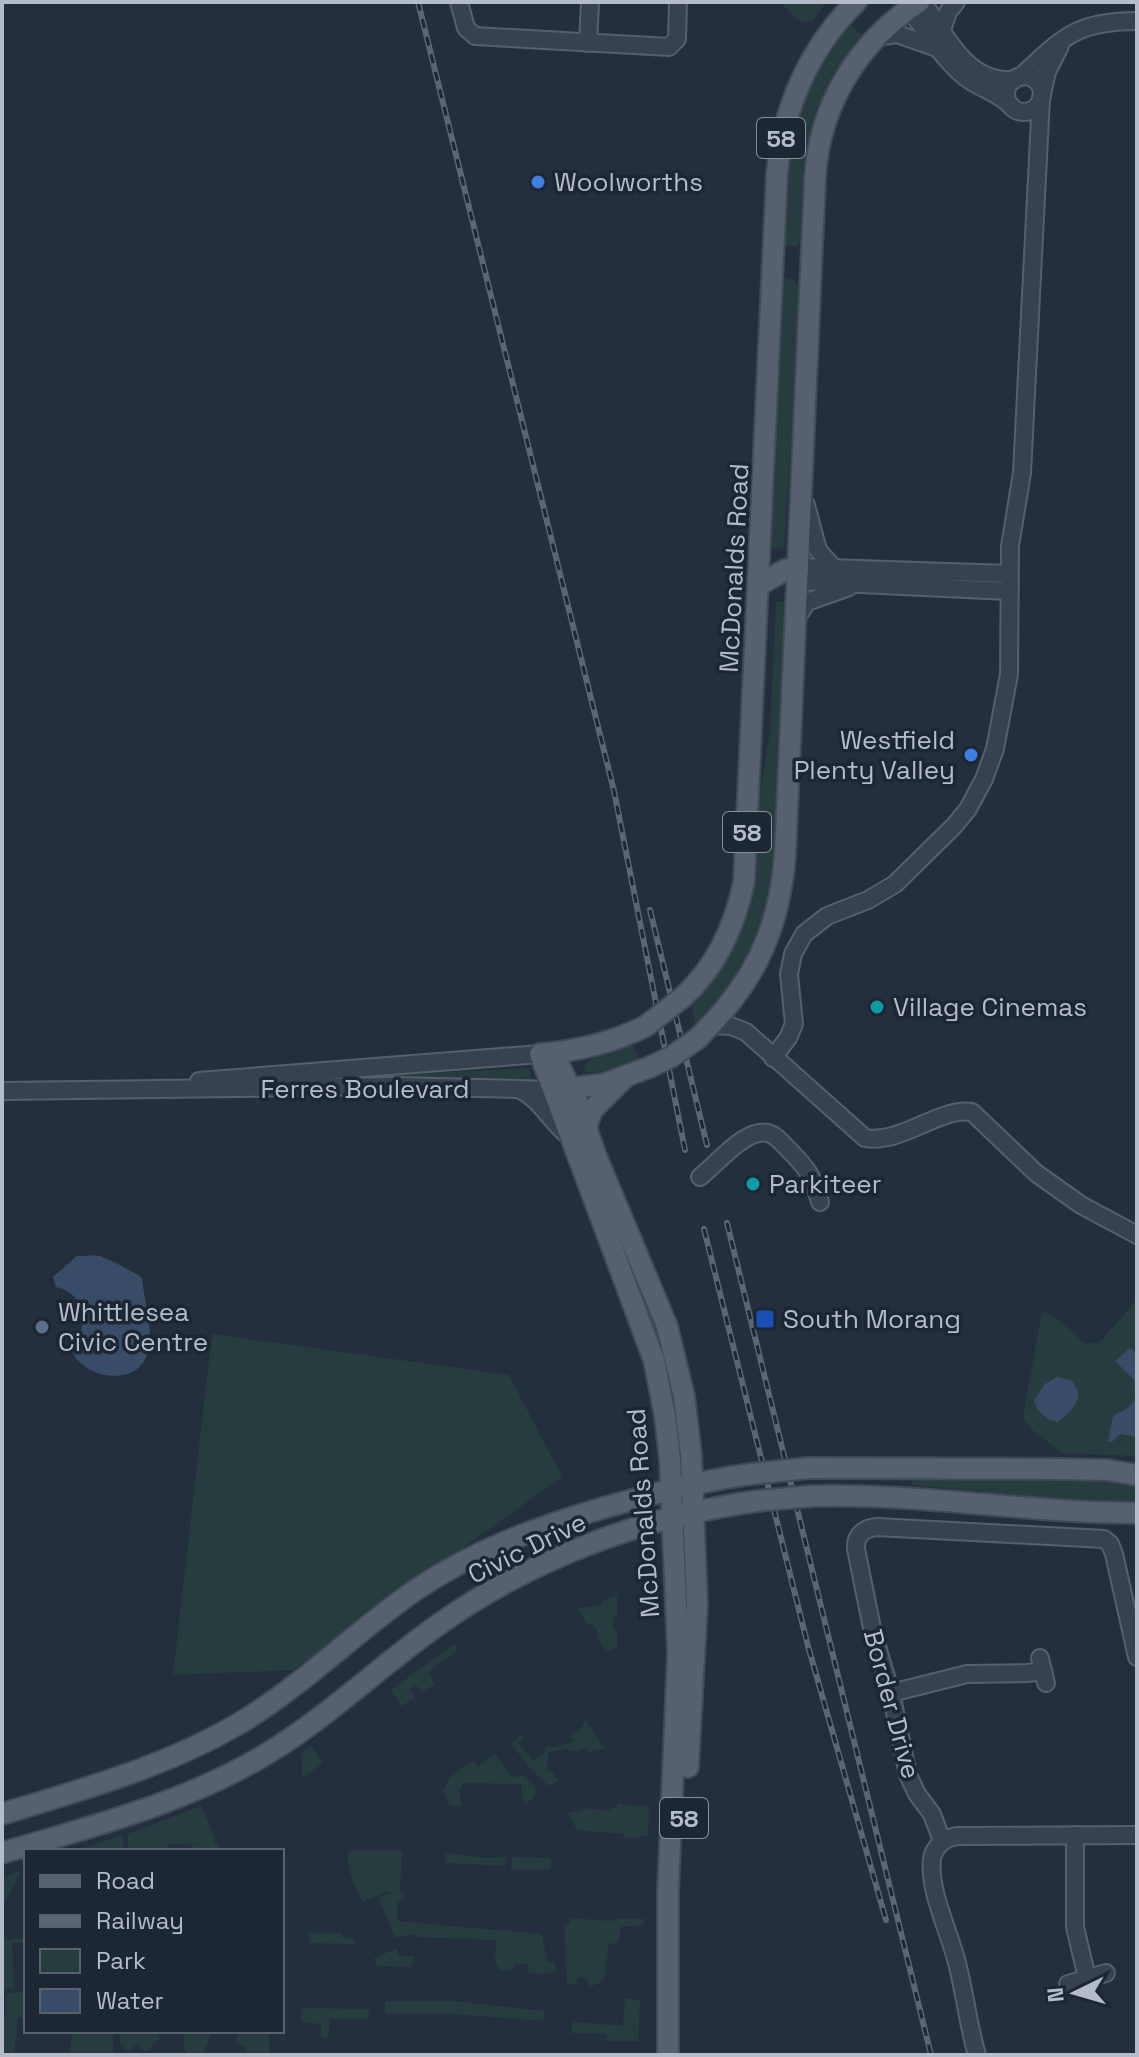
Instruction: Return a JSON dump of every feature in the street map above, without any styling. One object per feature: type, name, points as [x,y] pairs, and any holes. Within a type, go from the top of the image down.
[{"type":"main road","name":"58","points":[[837,23],[847,2]]},
{"type":"main road","name":"McDonalds Road","points":[[668,2055],[668,1892],[678,1653],[665,1416],[654,1360],[578,1132],[547,1053],[606,1043],[646,1026],[683,997],[704,974],[726,940],[737,912],[744,882],[777,173],[782,134],[803,75],[837,23],[856,2]]},
{"type":"main road","name":"58","points":[[563,1090],[604,1084],[650,1067],[671,1057],[704,1032],[738,995],[761,955],[780,898],[785,856],[816,162],[823,128],[846,76],[876,37],[914,4]]},
{"type":"main road","points":[[773,267],[811,269]]},
{"type":"main road","points":[[759,585],[798,574]]},
{"type":"main road","name":"58","points":[[578,1132],[592,1110],[626,1076]]},
{"type":"main road","name":"McDonalds Road","points":[[578,1132],[670,1337],[686,1404],[693,1484],[696,1650],[679,1889],[670,1951]]},
{"type":"main road","name":"Civic Drive","points":[[2,1814],[132,1774],[191,1749],[238,1724],[296,1686],[412,1593],[488,1548],[538,1528],[693,1484],[808,1468],[1063,1469],[1108,1470],[1137,1475]]},
{"type":"main road","name":"Civic Drive","points":[[2,1853],[148,1809],[231,1774],[303,1731],[438,1625],[485,1595],[576,1549],[672,1517],[757,1501],[813,1496],[885,1496],[1061,1511],[1137,1513]]},
{"type":"street","points":[[459,2],[466,28],[475,36],[669,47],[677,39],[678,2]]},
{"type":"street","points":[[588,43],[590,2]]},
{"type":"street","points":[[942,30],[948,12],[956,2]]},
{"type":"street","points":[[914,4],[942,30],[962,59],[981,75],[996,81],[1027,77],[1037,82],[1042,97],[1038,106],[1031,111],[1015,109]]},
{"type":"street","points":[[914,4],[937,48],[965,77],[999,95],[1032,129],[1037,160]]},
{"type":"street","points":[[1015,109],[1007,93],[1017,79],[1051,47],[1076,31],[1104,22],[1137,21]]},
{"type":"street","points":[[773,1058],[794,1024],[789,967],[804,934],[827,916],[859,905],[895,884],[954,826],[977,793],[995,749],[1009,674],[1008,583],[1011,534],[1022,473],[1042,97],[1055,53],[1076,31]]},
{"type":"street","points":[[876,37],[897,34],[937,48]]},
{"type":"street","points":[[802,484],[815,542],[833,567]]},
{"type":"street","points":[[798,574],[833,567],[1008,583]]},
{"type":"street","points":[[798,574],[858,584],[1008,583]]},
{"type":"street","points":[[795,619],[807,602],[858,584]]},
{"type":"street","points":[[738,995],[740,1019],[746,1032],[865,1138],[884,1138],[933,1122],[955,1111],[972,1112],[1036,1173],[1081,1205],[1137,1235]]},
{"type":"street","points":[[704,1032],[731,1026],[746,1032]]},
{"type":"street","name":"Ferres Boulevard","points":[[175,1087],[207,1079],[547,1053]]},
{"type":"street","name":"Ferres Boulevard","points":[[2,1091],[396,1086],[563,1090]]},
{"type":"street","points":[[520,1090],[536,1100],[549,1119],[578,1132]]},
{"type":"street","points":[[700,1177],[748,1136],[771,1134],[809,1170],[820,1202]]},
{"type":"street","name":"Border Drive","points":[[942,1841],[932,1814],[908,1775],[856,1549],[856,1540],[862,1531],[877,1527],[1104,1539],[1112,1548],[1137,1657]]},
{"type":"street","points":[[891,1693],[967,1674],[1043,1670]]},
{"type":"street","points":[[977,2055],[958,1965],[932,1871],[932,1856],[942,1841],[962,1835],[1137,1835]]},
{"type":"street","points":[[1075,1835],[1075,1927],[1087,1978]]},
{"type":"street","points":[[1068,1984],[1106,1973]]},
{"type":"green space","points":[[780,2],[826,2],[812,22],[797,20]]},
{"type":"green space","points":[[851,25],[866,39],[817,107],[804,163],[800,241],[797,246],[780,246],[782,180],[792,131],[806,93],[826,57]]},
{"type":"green space","points":[[780,277],[796,282],[802,296],[801,356],[784,549],[773,548],[769,539]]},
{"type":"green space","points":[[776,602],[787,602],[775,889],[743,975],[696,1028],[690,1000],[709,978],[754,834],[770,731]]},
{"type":"green space","points":[[631,1040],[639,1059],[607,1071],[585,1073],[584,1067],[593,1057]]},
{"type":"green space","points":[[530,1068],[532,1081],[328,1083],[328,1078]]},
{"type":"green space","points":[[1137,1300],[1137,1456],[1062,1453],[1030,1428],[1023,1417],[1042,1311],[1058,1319],[1084,1343],[1099,1343]]},
{"type":"green space","points":[[212,1334],[509,1375],[562,1477],[293,1670],[173,1675]]},
{"type":"green space","points":[[913,1474],[1137,1481],[1137,1507],[1110,1507],[912,1485]]},
{"type":"green space","points":[[617,1595],[617,1616],[613,1617],[613,1629],[617,1629],[617,1648],[607,1651],[596,1637],[599,1634],[592,1624],[589,1626],[577,1609],[603,1604],[603,1600]]},
{"type":"green space","points":[[454,1644],[458,1650],[428,1672],[435,1684],[422,1692],[416,1685],[410,1690],[415,1698],[401,1706],[391,1690]]},
{"type":"green space","points":[[586,1721],[605,1749],[594,1749],[592,1753],[589,1749],[548,1752],[547,1771],[552,1772],[558,1781],[549,1786],[527,1765],[511,1743],[522,1734],[523,1738],[518,1742],[533,1761],[548,1746],[573,1742],[571,1736]]},
{"type":"green space","points":[[311,1746],[323,1763],[302,1778],[302,1753]]},
{"type":"green space","points":[[495,1754],[513,1778],[523,1775],[535,1787],[535,1797],[524,1804],[521,1784],[462,1783],[459,1790],[462,1807],[450,1806],[443,1792],[450,1777],[473,1760],[478,1767]]},
{"type":"green space","points":[[617,1804],[649,1806],[648,1836],[625,1838],[624,1834],[577,1830],[568,1813],[583,1811],[583,1808],[610,1811],[617,1808]]},
{"type":"green space","points":[[201,1806],[215,1838],[213,1844],[218,1844],[220,1849],[192,1849],[192,1844],[209,1843],[168,1844],[168,1849],[128,1849],[128,1834]]},
{"type":"green space","points":[[123,1835],[123,1849],[80,1849]]},
{"type":"green space","points":[[348,1851],[402,1851],[400,1893],[404,1893],[404,1900],[397,1901],[397,1921],[542,1934],[547,1962],[555,1962],[556,1969],[550,1973],[528,1973],[529,1965],[516,1964],[509,1971],[499,1970],[495,1961],[496,1940],[416,1937],[416,1934],[395,1938],[378,1897],[393,1893],[386,1892],[363,1902],[351,1878]]},
{"type":"green space","points":[[445,1853],[506,1857],[505,1866],[446,1863]]},
{"type":"green space","points":[[512,1857],[551,1858],[551,1869],[511,1869]]},
{"type":"green space","points":[[19,1871],[5,1901],[2,1899],[2,1878]]},
{"type":"green space","points":[[570,1918],[611,1921],[619,1918],[644,1919],[644,1925],[620,1927],[619,1942],[609,1944],[604,1979],[589,1987],[588,1979],[578,1977],[576,1985],[567,1983],[564,1924],[571,1923]]},
{"type":"green space","points":[[309,1933],[342,1933],[343,1938],[353,1938],[355,1944],[309,1943]]},
{"type":"green space","points":[[2,1936],[9,1940],[24,1938],[24,1942],[12,1943],[14,1988],[4,1989]]},
{"type":"green space","points":[[397,1948],[398,1955],[414,1956],[411,1967],[377,1966],[374,1958]]},
{"type":"green space","points":[[24,1991],[24,2018],[18,2017],[14,2055],[2,2055],[2,2016],[7,2014],[5,1994]]},
{"type":"green space","points":[[625,1998],[640,2000],[638,2041],[607,2041],[606,2034],[571,2033],[573,2022],[623,2026]]},
{"type":"green space","points":[[385,2001],[453,2001],[545,2011],[544,2021],[440,2013],[385,2014]]},
{"type":"green space","points":[[301,2008],[369,2009],[368,2019],[330,2019],[328,2038],[321,2038],[321,2024],[301,2022]]},
{"type":"green space","points":[[72,2033],[113,2033],[113,2055],[70,2055]]},
{"type":"green space","points":[[120,2033],[156,2033],[161,2038],[145,2052],[137,2043],[128,2052],[120,2043]]},
{"type":"green space","points":[[183,2033],[211,2033],[203,2055],[190,2055],[185,2050]]},
{"type":"green space","points":[[269,2033],[269,2055],[244,2055],[246,2047],[235,2042],[238,2034]]},
{"type":"water","points":[[77,1256],[103,1257],[142,1278],[150,1343],[142,1364],[133,1372],[109,1376],[96,1372],[85,1367],[71,1348],[81,1330],[83,1312],[75,1297],[56,1287],[53,1277]]},
{"type":"water","points":[[1130,1348],[1137,1354],[1137,1437],[1120,1434],[1108,1442],[1113,1416],[1135,1400],[1134,1380],[1115,1361]]},
{"type":"water","points":[[1057,1377],[1071,1380],[1078,1392],[1073,1407],[1058,1422],[1043,1415],[1034,1400],[1045,1384]]},
{"type":"railway","points":[[418,2],[614,791],[685,1150]]},
{"type":"railway","points":[[650,910],[707,1145]]},
{"type":"railway","points":[[727,1223],[931,2055]]},
{"type":"railway","points":[[704,1229],[808,1646],[886,1920]]},
{"type":"place","name":"Woolworths","points":[[538,182]]},
{"type":"place","name":"Westfield Plenty Valley","points":[[971,755]]},
{"type":"place","name":"Village Cinemas","points":[[877,1007]]},
{"type":"place","name":"Parkiteer","points":[[753,1184]]},
{"type":"place","name":"South Morang","points":[[765,1319]]},
{"type":"place","name":"Whittlesea Civic Centre","points":[[42,1327]]}]
